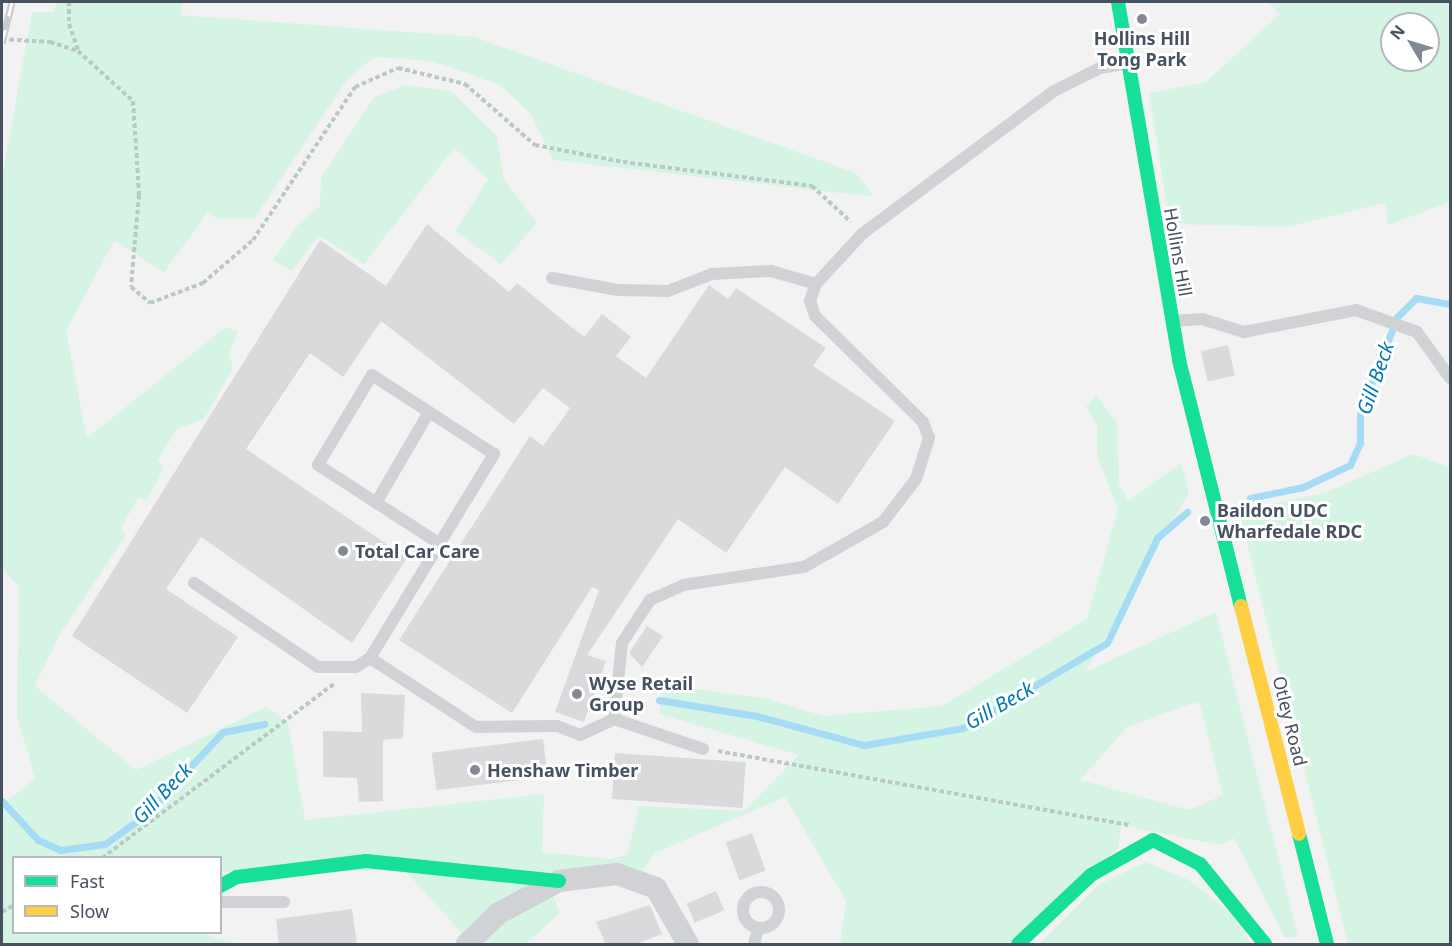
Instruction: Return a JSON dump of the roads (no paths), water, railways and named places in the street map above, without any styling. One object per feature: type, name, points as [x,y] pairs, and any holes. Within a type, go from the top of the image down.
[{"type":"main road","name":"Hollins Hill","points":[[1118,2],[1126,63],[1172,321],[1218,505]]},
{"type":"main road","name":"Otley Road","points":[[1218,505],[1327,945]]},
{"type":"main road","points":[[1018,945],[1091,875],[1153,840],[1200,864],[1265,945]]},
{"type":"main road","points":[[222,885],[237,877],[366,861],[559,881]]},
{"type":"street","points":[[467,945],[499,913],[559,881],[617,874],[656,888],[688,945]]},
{"type":"lane","points":[[614,719],[622,643],[650,600],[683,585],[804,567],[883,522],[916,479],[929,438],[923,422],[815,316],[810,301],[816,284],[862,234],[1054,91],[1100,68],[1126,63]]},
{"type":"lane","points":[[552,278],[618,290],[668,291],[712,274],[771,271],[816,284]]},
{"type":"lane","points":[[1172,321],[1202,319],[1244,332],[1356,310],[1408,328],[1450,378]]},
{"type":"lane","points":[[194,583],[318,667],[356,667],[369,658],[437,542],[494,454],[372,375],[318,465],[437,542]]},
{"type":"lane","points":[[376,503],[429,412]]},
{"type":"lane","points":[[369,658],[476,727],[557,726],[580,735],[614,719],[703,749]]},
{"type":"lane","points":[[222,902],[284,902]]},
{"type":"lane","points":[[754,945],[758,929]]},
{"type":"waterway","name":"Gill Beck","points":[[1250,498],[1303,487],[1350,465],[1360,443],[1360,414],[1397,317],[1416,298],[1450,304]]},
{"type":"waterway","name":"Gill Beck","points":[[659,700],[757,716],[864,745],[963,728],[1107,643],[1157,538],[1187,512]]},
{"type":"waterway","name":"Gill Beck","points":[[2,801],[38,840],[60,850],[105,844],[144,816],[223,732],[264,724]]},
{"type":"railway","points":[[2,43],[12,2]]},
{"type":"place","name":"Hollins Hill Tong Park","points":[[1142,19]]},
{"type":"place","name":"Baildon UDC Wharfedale RDC","points":[[1205,521]]},
{"type":"place","name":"Total Car Care","points":[[343,551]]},
{"type":"place","name":"Wyse Retail Group","points":[[577,694]]},
{"type":"place","name":"Henshaw Timber","points":[[475,770]]}]
